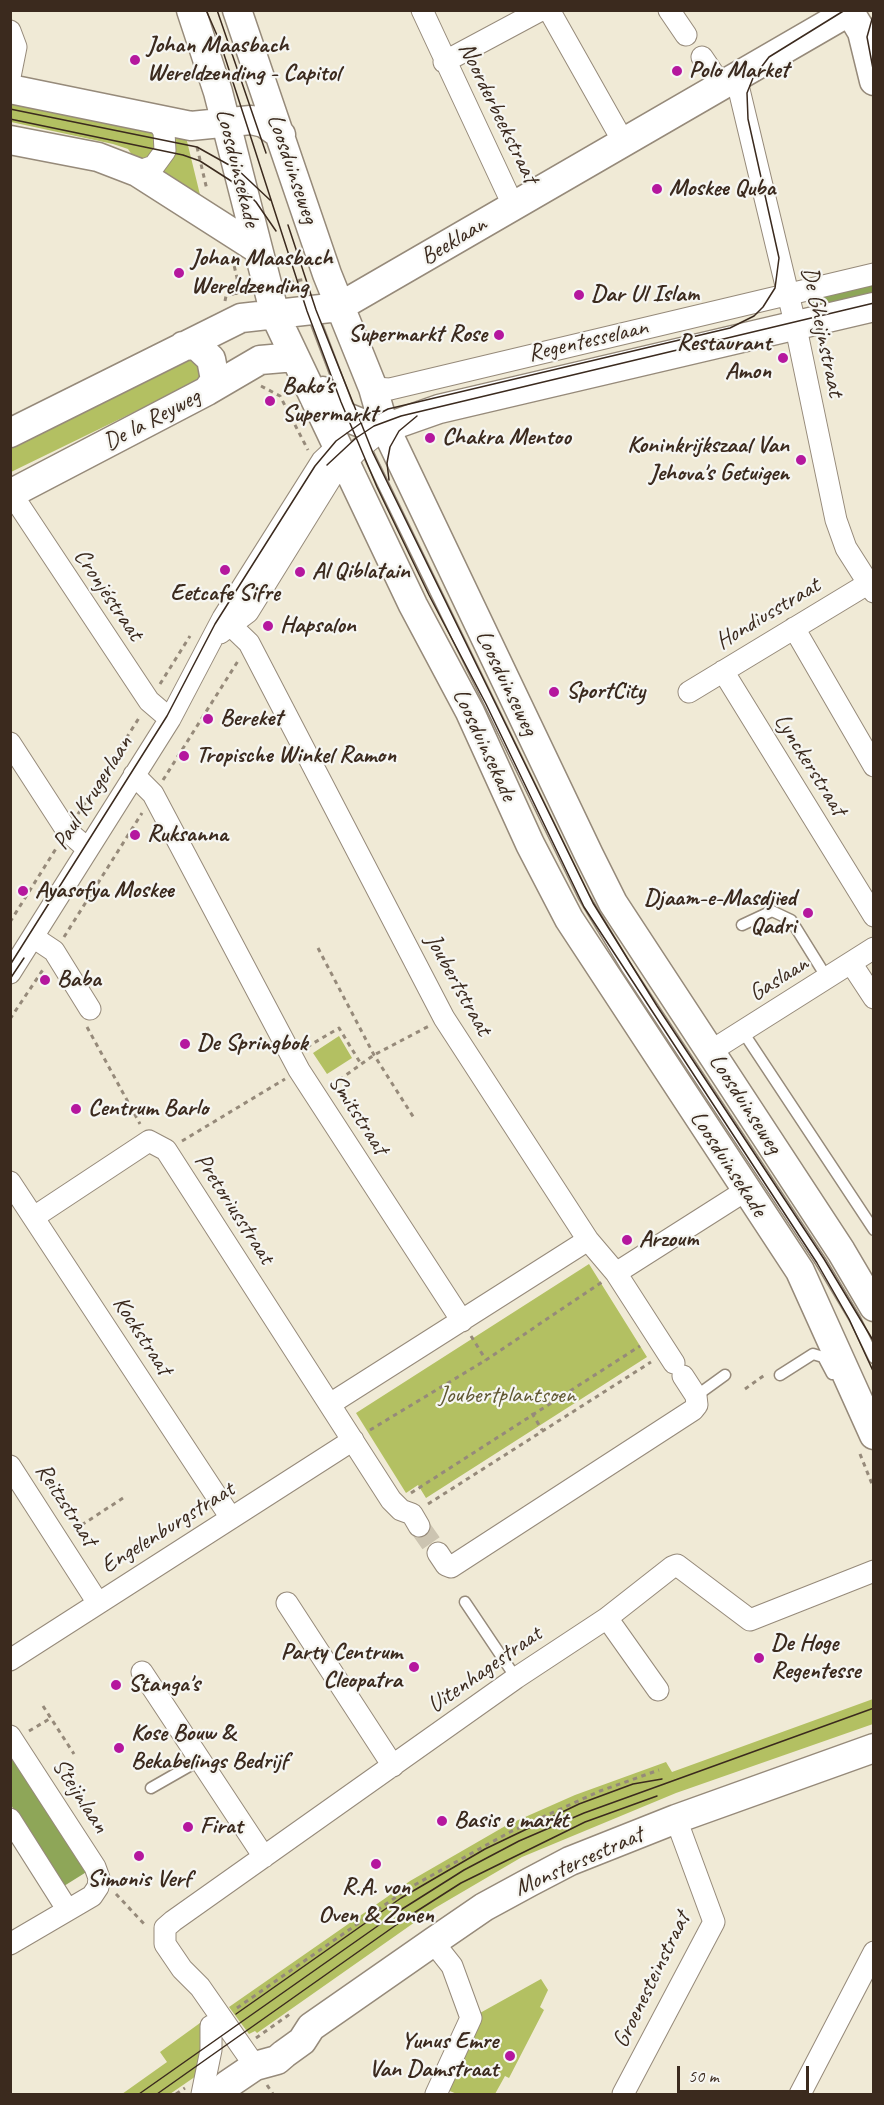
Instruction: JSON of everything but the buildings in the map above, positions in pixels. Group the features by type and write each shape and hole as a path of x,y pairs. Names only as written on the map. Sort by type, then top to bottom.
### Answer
{"street":[{"name":"Loosduinsekade","path":"191,10 225,122 256,248 276,315 299,364"},
{"name":"Loosduinseweg","path":"237,10 281,135 325,309 372,388 358,440 613,903 841,1251 873,1307"},
{"name":"Noorderbeekstraat","path":"422,10 444,62 513,205"},
{"path":"444,62 541,10"},
{"path":"549,10 624,143"},
{"path":"669,10 686,34"},
{"path":"838,14 862,32 873,81"},
{"name":"Beeklaan","path":"276,315 325,309 377,287 513,205 729,81 838,14"},
{"path":"10,31 16,47 10,77"},
{"name":"De Gheijnstraat","path":"702,57 729,81 788,294 838,528 846,548 872,585"},
{"path":"10,88 158,121 191,126 251,120 264,123 281,135"},
{"path":"137,172 154,166 165,151 164,132 158,121"},
{"path":"10,140 98,157 137,172 256,248"},
{"name":"Regentesselaan","path":"358,440 531,370 788,294 873,274"},
{"name":"Regentesselaan","path":"372,388 390,389 531,370 795,327 873,307"},
{"path":"10,433 241,318 276,315"},
{"path":"183,346 196,345 211,358 215,380 207,391"},
{"name":"De la Reyweg","path":"11,494 207,391 260,360 299,364"},
{"path":"299,364 315,381 358,440"},
{"name":"Loosduinsekade","path":"358,440 413,605 470,712 530,844 569,919 745,1191 800,1271 873,1435"},
{"name":"Paul Krugerlaan","path":"10,973 170,719 192,680 212,636 227,622 322,462 358,440"},
{"name":"Cronjéstraat","path":"11,494 149,701 170,719"},
{"name":"Hondiusstraat","path":"689,692 794,628 872,585"},
{"name":"Joubertstraat","path":"227,622 249,643 444,1018 588,1240 616,1273 674,1364"},
{"path":"794,628 873,766"},
{"name":"Lynckerstraat","path":"723,671 873,916"},
{"path":"10,743 67,831 88,849"},
{"name":"Smitstraat","path":"134,775 153,794 295,1063 462,1321"},
{"path":"33,937 54,951 90,1009"},
{"name":"Gaslaan","path":"711,1051 873,948"},
{"path":"851,963 873,998"},
{"path":"33,1218 158,1146"},
{"name":"Pretoriusstraat","path":"158,1146 353,1440 409,1514"},
{"name":"Kockstraat","path":"10,1182 231,1518"},
{"path":"616,1273 745,1191"},
{"path":"330,1404 588,1240"},
{"path":"438,1553 446,1565 451,1567 693,1410 697,1405 696,1396 674,1364"},
{"name":"Engelenburgstraat","path":"10,1660 353,1440"},
{"name":"Reitzstraat","path":"10,1466 98,1603"},
{"name":"Uitenhagestraat","path":"164,1934 172,1922 516,1678 606,1618 645,1586 677,1565 750,1620 873,1571"},
{"path":"287,1603 393,1766"},
{"path":"606,1618 658,1690"},
{"path":"142,1672 264,1857"},
{"name":"Steijnlaan","path":"12,1739 95,1867 98,1887"},
{"name":"Monstersestraat","path":"226,2086 277,2060 302,2041 311,2028 433,1942 484,1907 530,1882 570,1862 676,1819 873,1748"},
{"path":"10,1819 67,1909"},
{"name":"Groenesteinstraat","path":"623,2094 714,1922 676,1819"},
{"path":"10,1944 92,1896 98,1887"},
{"path":"164,1934 165,1944 182,1970 200,1987 216,2022 226,2086"},
{"path":"433,1942 452,1966 471,2018 436,2094"},
{"path":"800,2094 873,1952"},
{"path":"216,2022 211,2050 226,2086"}],"lane":[{"name":"Loosduinseweg","path":"325,309 358,440 584,897 626,967 821,1262 855,1319 873,1358"},
{"path":"742,925 772,911 791,920 827,978"},
{"name":"Loosduinseweg","path":"743,1032 873,1230"},
{"path":"780,1375 813,1354 823,1357 834,1380 843,1387 852,1384"},
{"path":"696,1396 725,1376"},
{"path":"465,1602 516,1678"},
{"path":"151,1788 200,1760"}],"path":[{"path":"191,126 214,223"},
{"path":"227,256 234,265 237,278 235,302 241,318"},
{"path":"10,1019 249,643"},
{"path":"318,948 374,1055 414,1118"},
{"path":"90,1009 80,1014 158,1146 295,1063 339,1028 361,1064"},
{"path":"316,1096 374,1055 444,1018"},
{"path":"353,1440 486,1360 616,1273"},
{"path":"462,1321 486,1360"},
{"path":"409,1514 532,1413 644,1343"},
{"path":"409,1514 542,1430 674,1364"},
{"path":"532,1413 542,1430"},
{"path":"58,1540 123,1498"},
{"path":"43,1706 74,1754"},
{"path":"12,1739 51,1718"},
{"path":"216,2022 419,1882 520,1827 600,1791 659,1770"},
{"path":"98,1887 108,1888 127,1903 146,1927 164,1934"}],"green space":[{"path":"11,103 122,127 146,128 160,138 151,162 134,158 128,149 113,144 11,122"},
{"path":"175,133 185,133 202,203 160,173 174,154"},
{"path":"873,279 873,300 815,316 810,293"},
{"path":"180,355 201,363 202,379 11,472 11,445"},
{"path":"339,1036 352,1058 327,1074 313,1053"},
{"name":"Joubertplantsoen","path":"589,1264 647,1357 426,1498 418,1485 406,1493 356,1413"},
{"path":"873,1699 873,1724 676,1793 522,1857 435,1908 257,2033 255,2031 249,2034 229,2007 410,1881 507,1825 575,1795 666,1762 672,1772"},
{"path":"10,1752 88,1871 64,1886 11,1805"},
{"path":"541,1979 548,1990 540,2007 544,2010 509,2078 505,2076 495,2094 457,2094 440,2087 471,2018"},
{"path":"200,2023 202,2029 199,2074 170,2094 122,2094 167,2062 160,2052"}],"tunnel":[{"path":"419,1526 438,1553"}],"tram line":[{"path":"206,10 220,42 307,311 341,402 377,487 429,595 486,704 584,907 817,1263 849,1319 874,1373"},
{"path":"217,10 266,153"},
{"path":"10,965 167,716 215,624 315,466 336,441 361,423 388,409 730,328 754,316 763,307 775,288 779,258 748,119 747,93 753,78 769,57 845,10"},
{"path":"874,12 867,37 874,74"},
{"path":"10,109 197,147 238,170 270,200"},
{"path":"10,119 183,155 200,161 242,188 256,202 276,231"},
{"path":"288,225 316,310 373,453 593,903 657,1006 824,1259 874,1342"},
{"path":"327,465 356,438 374,426 401,416 874,303"},
{"path":"389,480 387,463 390,447 399,431 417,416"},
{"path":"10,979 24,958"},
{"path":"139,2094 399,1911 464,1870 519,1841 584,1813 874,1708"},
{"path":"236,2014 401,1898 485,1849 579,1804 633,1784 662,1779"},
{"path":"157,2094 406,1918 461,1883 585,1822 657,1796"}],"place":[{"name":"Johan Maasbach Wereldzending - Capitol","path":"135,60"},
{"name":"Polo Market","path":"677,71"},
{"name":"Moskee Quba","path":"657,189"},
{"name":"Johan Maasbach Wereldzending","path":"179,273"},
{"name":"Dar Ul Islam","path":"579,295"},
{"name":"Supermarkt Rose","path":"499,335"},
{"name":"Restaurant Amon","path":"783,358"},
{"name":"Bako's Supermarkt","path":"270,401"},
{"name":"Chakra Mentoo","path":"430,438"},
{"name":"Koninkrijkszaal Van Jehova's Getuigen","path":"801,460"},
{"name":"Eetcafe Sifre","path":"225,570"},
{"name":"Al Qiblatain","path":"300,572"},
{"name":"Hapsalon","path":"268,626"},
{"name":"SportCity","path":"554,692"},
{"name":"Bereket","path":"208,719"},
{"name":"Tropische Winkel Ramon","path":"184,756"},
{"name":"Ruksanna","path":"135,835"},
{"name":"Ayasofya Moskee","path":"23,891"},
{"name":"Djaam-e-Masdjied Qadri","path":"808,913"},
{"name":"Baba","path":"45,980"},
{"name":"De Springbok","path":"185,1044"},
{"name":"Centrum Barlo","path":"76,1109"},
{"name":"Arzoum","path":"627,1240"},
{"name":"De Hoge Regentesse","path":"759,1658"},
{"name":"Party Centrum Cleopatra","path":"414,1667"},
{"name":"Stanga's","path":"116,1685"},
{"name":"Kose Bouw & Bekabelings Bedrijf","path":"119,1748"},
{"name":"Basis e markt","path":"442,1821"},
{"name":"Firat","path":"188,1827"},
{"name":"Simonis Verf","path":"139,1856"},
{"name":"R.A. von Oven & Zonen","path":"376,1864"},
{"name":"Yunus Emre Van Damstraat","path":"510,2056"}]}
